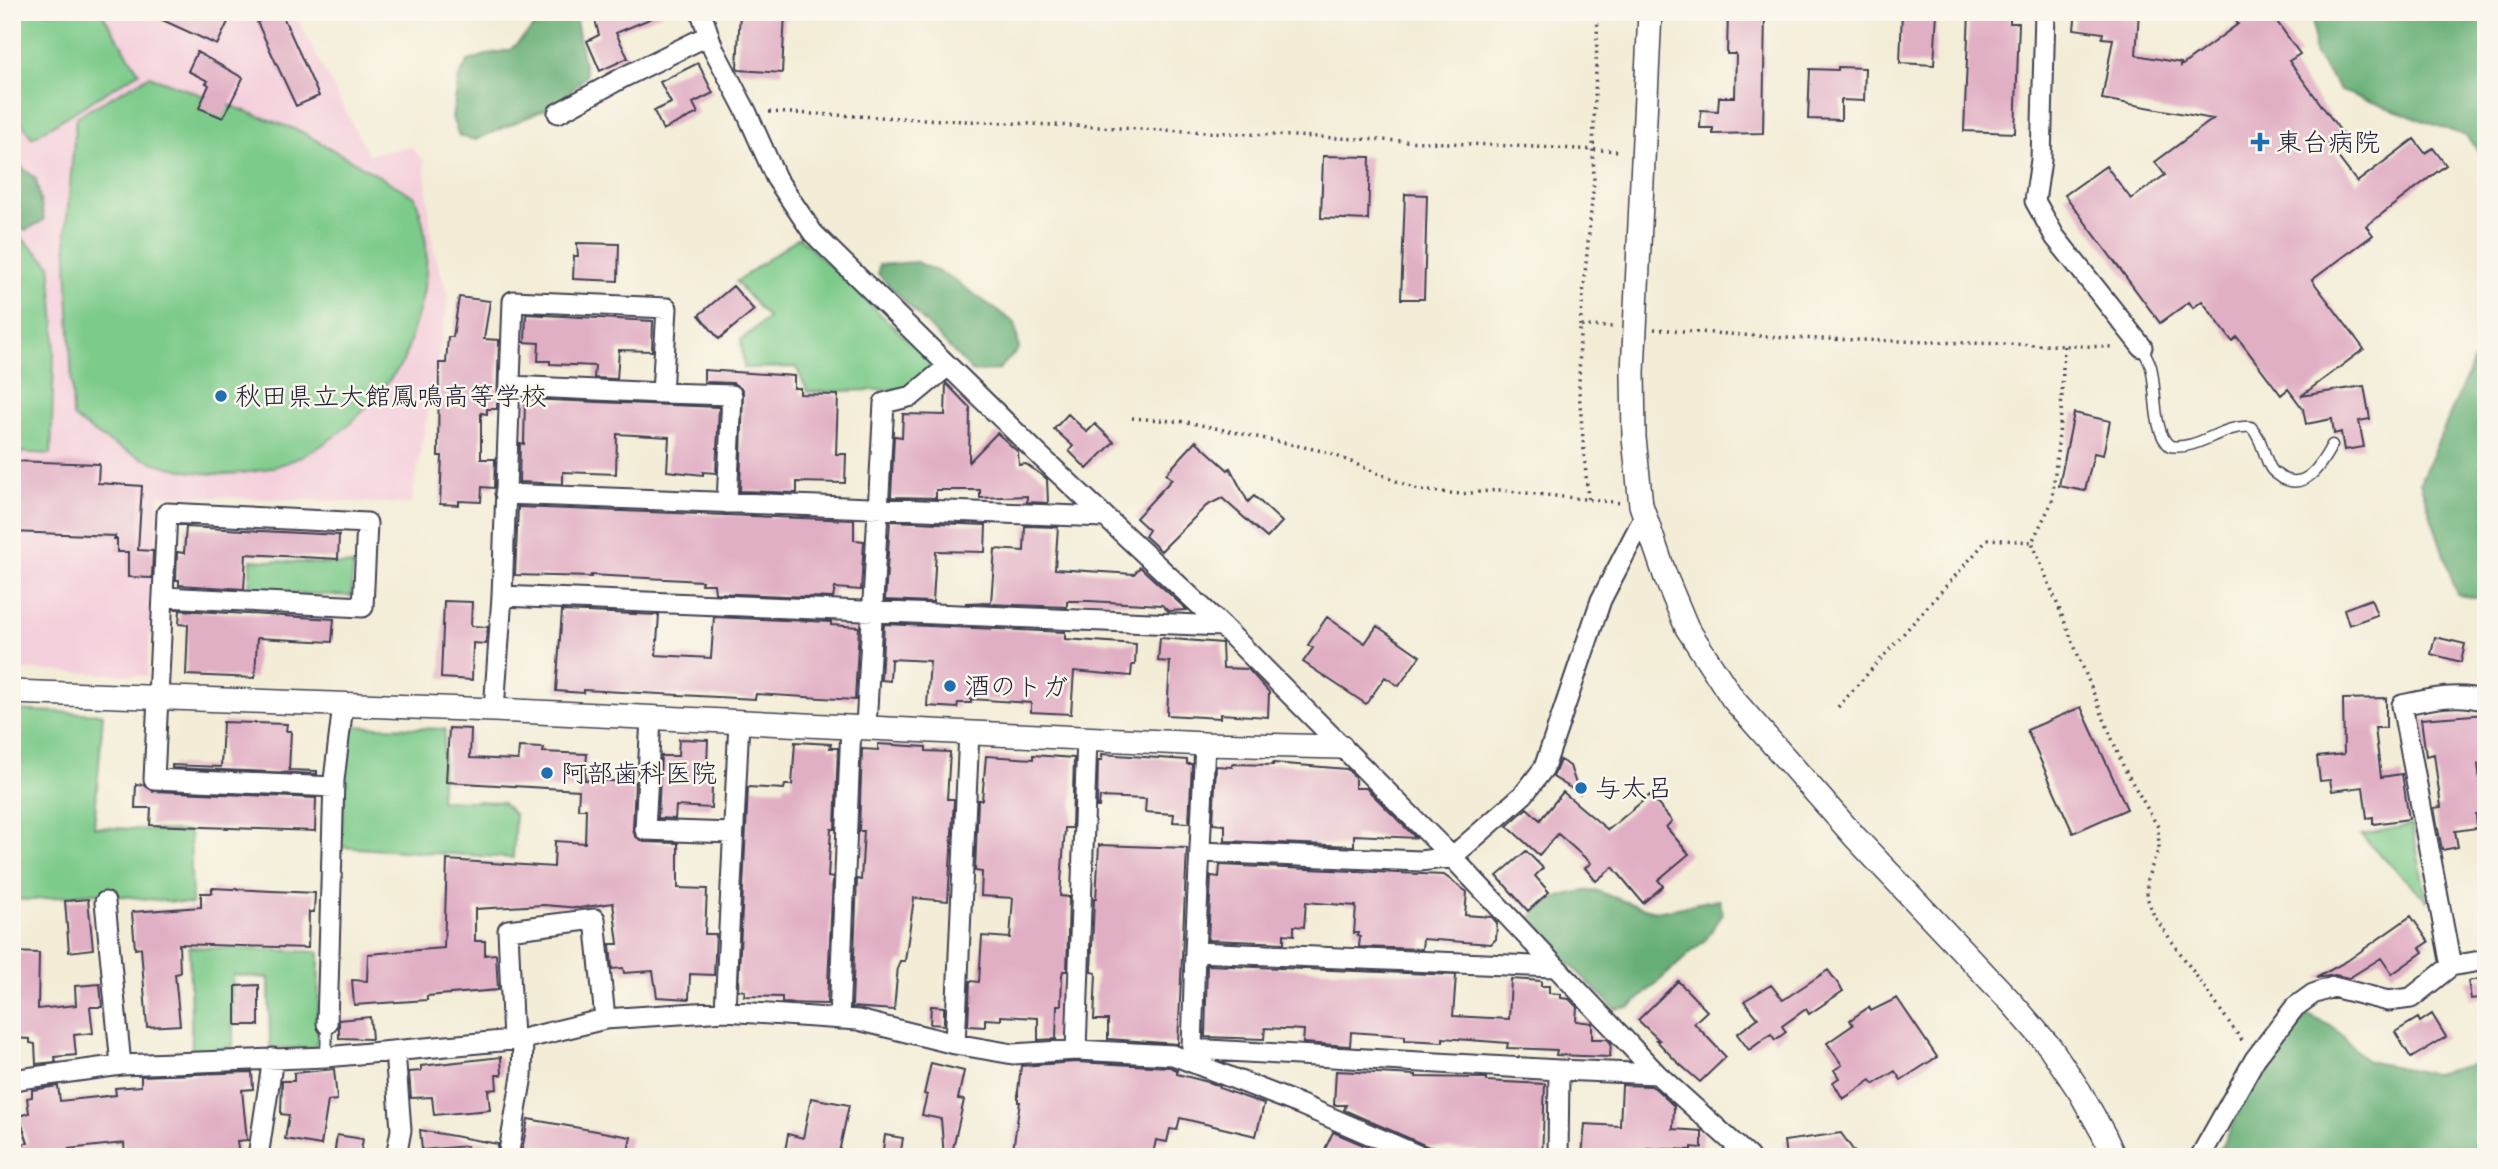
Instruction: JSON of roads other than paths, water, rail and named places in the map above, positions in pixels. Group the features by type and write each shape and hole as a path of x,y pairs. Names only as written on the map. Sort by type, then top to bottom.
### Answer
{"street":[{"path":"701,12 713,48 746,111 776,178 813,233 1104,517 1222,626 1452,857 1657,1074 1749,1157"},
{"path":"1650,12 1633,372 1634,438 1642,511 1666,578 1687,628 1732,699 1854,836 2050,1047 2080,1092 2113,1157"},
{"path":"2045,12 2041,160 2035,201 2055,237 2142,347"},
{"path":"558,113 709,35"},
{"path":"494,710 502,596 513,301 667,308 662,393"},
{"path":"839,1019 859,726 873,612 884,403 912,396 948,366"},
{"path":"510,386 732,395 727,503"},
{"path":"505,494 1104,517"},
{"path":"1200,852 1420,861 1452,857 1524,794 1544,768 1601,600 1642,511"},
{"path":"164,597 363,607 367,523 167,513 155,779 334,787"},
{"path":"502,596 1222,626"},
{"path":"12,692 494,710 1205,744 1341,747"},
{"path":"2451,966 2402,705 2436,697 2477,698 2486,701"},
{"path":"327,1024 334,787 343,705"},
{"path":"651,718 645,830 732,833"},
{"path":"725,1011 739,721"},
{"path":"955,1044 969,732"},
{"path":"1076,1050 1087,738"},
{"path":"1190,1055 1205,744"},
{"path":"105,902 121,1065"},
{"path":"508,1157 522,1076 508,930 595,919 606,1019"},
{"path":"1195,952 1555,967"},
{"path":"2200,1157 2255,1059 2295,1007 2313,994 2333,987 2388,1001 2411,998 2451,966 2486,960"},
{"path":"12,1080 121,1065 326,1057 518,1040 606,1019 725,1011 858,1020 955,1044 1013,1054 1076,1050 1657,1074"},
{"path":"396,1051 401,1130 396,1157"},
{"path":"1190,1055 1422,1157"},
{"path":"258,1157 273,1058"},
{"path":"1558,1157 1559,1070"}],"lane":[{"path":"2142,347 2151,369 2160,429 2164,441 2170,446 2192,444 2236,427 2251,427 2257,433 2270,470 2290,481 2302,481 2322,465 2332,445"},
{"path":"326,1057 327,1024"}],"place":[{"name":"東台病院","path":"2260,142"},
{"name":"秋田県立大館鳳鳴高等学校","path":"221,396"},
{"name":"酒のトガ","path":"950,686"},
{"name":"阿部歯科医院","path":"547,773"},
{"name":"与太呂","path":"1581,788"}]}
